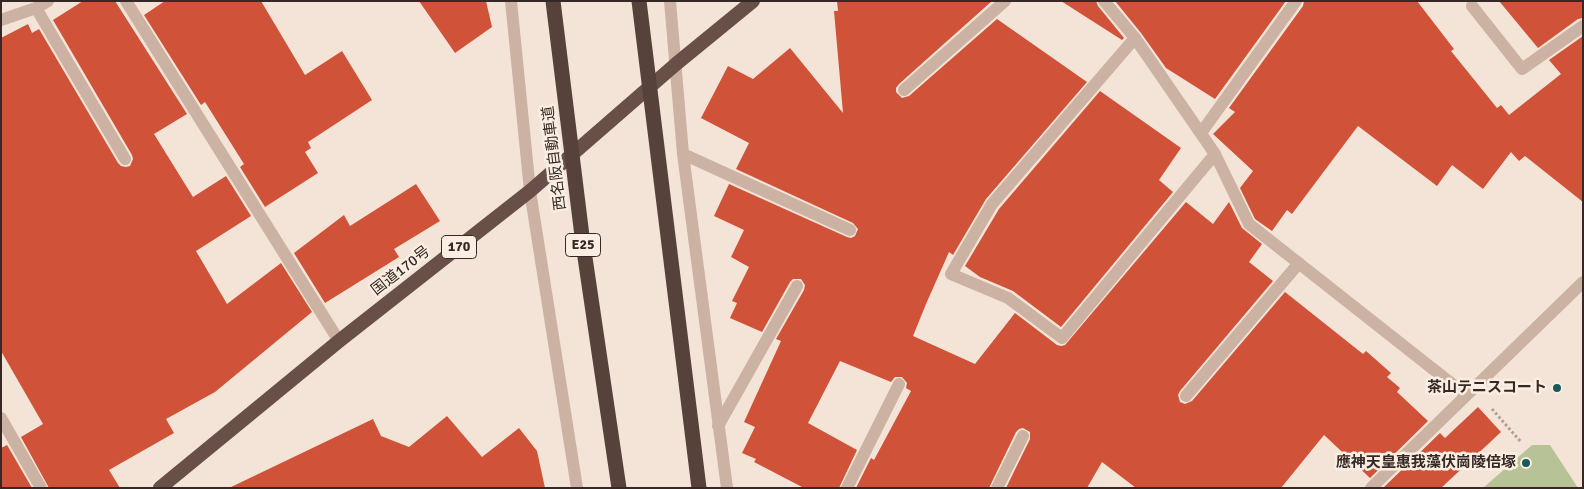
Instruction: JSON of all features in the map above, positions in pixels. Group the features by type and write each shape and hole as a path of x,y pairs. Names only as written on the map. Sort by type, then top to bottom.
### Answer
{"highway":[{"name":"西名阪自動車道","path":"553,1 583,244 619,488"},
{"path":"639,1 699,488"},
{"name":"国道170号","path":"160,488 339,341 530,191 676,64 753,1"}],"street":[{"path":"1,20 36,8 48,1"},
{"path":"126,1 339,341"},
{"path":"511,1 530,191 577,488"},
{"path":"670,1 684,154 727,488"},
{"path":"904,90 1006,1"},
{"path":"1104,1 1135,38 1215,154 1249,224 1470,391"},
{"path":"1201,133 1296,1"},
{"path":"1472,6 1522,69 1583,26"},
{"path":"36,8 125,159"},
{"path":"1135,38 992,204 951,274 1008,298 1062,338 1215,154"},
{"path":"684,154 850,230"},
{"path":"1186,396 1299,263"},
{"path":"1371,488 1583,282"},
{"path":"718,426 797,286"},
{"path":"848,488 899,384"},
{"path":"1,418 42,488"},
{"path":"997,488 1023,436"}],"path":[{"path":"1470,391 1522,442"}],"green space":[{"path":"1532,445 1550,445 1578,488 1483,488"}],"building":[{"path":"83,1 115,1 187,114 154,134 193,197 226,176 251,216 196,251 227,304 281,263 312,312 215,392 166,419 174,433 109,470 120,488 49,488 21,437 43,424 1,351 1,38 28,24 32,33 39,29 118,163 121,166 130,166 133,159 53,20"},
{"path":"165,1 261,1 305,75 342,51 372,100 308,142 311,148 305,152 318,173 265,207 240,167 244,164 205,102 201,105 144,15"},
{"path":"419,1 486,1 492,27 455,53"},
{"path":"837,1 992,1 899,84 896,92 902,98 909,96 997,19 1087,82 986,199 953,255 949,252 913,336 975,364 1015,313 1057,345 1065,345 1186,202 1213,224 1229,202 1242,228 1262,244 1249,262 1273,281 1180,391 1178,395 1180,402 1185,404 1192,401 1285,292 1363,354 1366,351 1391,373 1387,377 1400,388 1397,392 1428,421 1370,478 1324,435 1281,488 1136,488 1102,462 1087,488 1006,488 1030,439 1030,432 1023,428 1016,432 989,488 856,488 871,458 874,460 911,391 906,388 907,383 902,377 895,377 891,382 840,361 808,423 857,450 839,488 804,488 754,462 756,459 742,453 755,427 744,422 781,341 776,339 805,285 801,279 793,279 790,282 762,332 730,318 737,303 732,301 749,267 731,257 744,230 714,216 729,184 847,237 855,236 858,229 853,223 736,169 749,143 701,118 728,66 753,79 790,48 843,113 834,11 838,11"},
{"path":"1061,1 1096,1 1124,38 1122,40"},
{"path":"1115,1 1286,1 1215,99 1166,68"},
{"path":"1304,1 1417,1 1454,49 1451,51 1497,108 1501,105 1509,115 1561,74 1549,60 1583,36 1583,202 1525,156 1519,161 1511,152 1483,189 1452,165 1437,186 1358,126 1292,214 1287,210 1272,231 1255,219 1240,188 1253,171 1213,134 1235,112 1229,108 1303,6"},
{"path":"1499,1 1583,1 1583,18 1578,19 1538,48"},
{"path":"1100,91 1181,148 1159,180 1173,192 1061,327 1013,291 980,277 965,266 999,209"},
{"path":"416,184 440,221 394,249 399,257 325,303 294,253 344,215 350,226"},
{"path":"1478,407 1501,432 1441,488 1383,488 1440,433 1445,438"},
{"path":"447,416 482,457 519,428 537,451 545,488 229,488 373,419 381,436 409,447"},
{"path":"7,445 32,488 1,488 1,448"}],"place":[{"name":"茶山テニスコート","path":"1557,388"},
{"name":"應神天皇惠我藻伏崗陵倍塚","path":"1526,463"}]}
